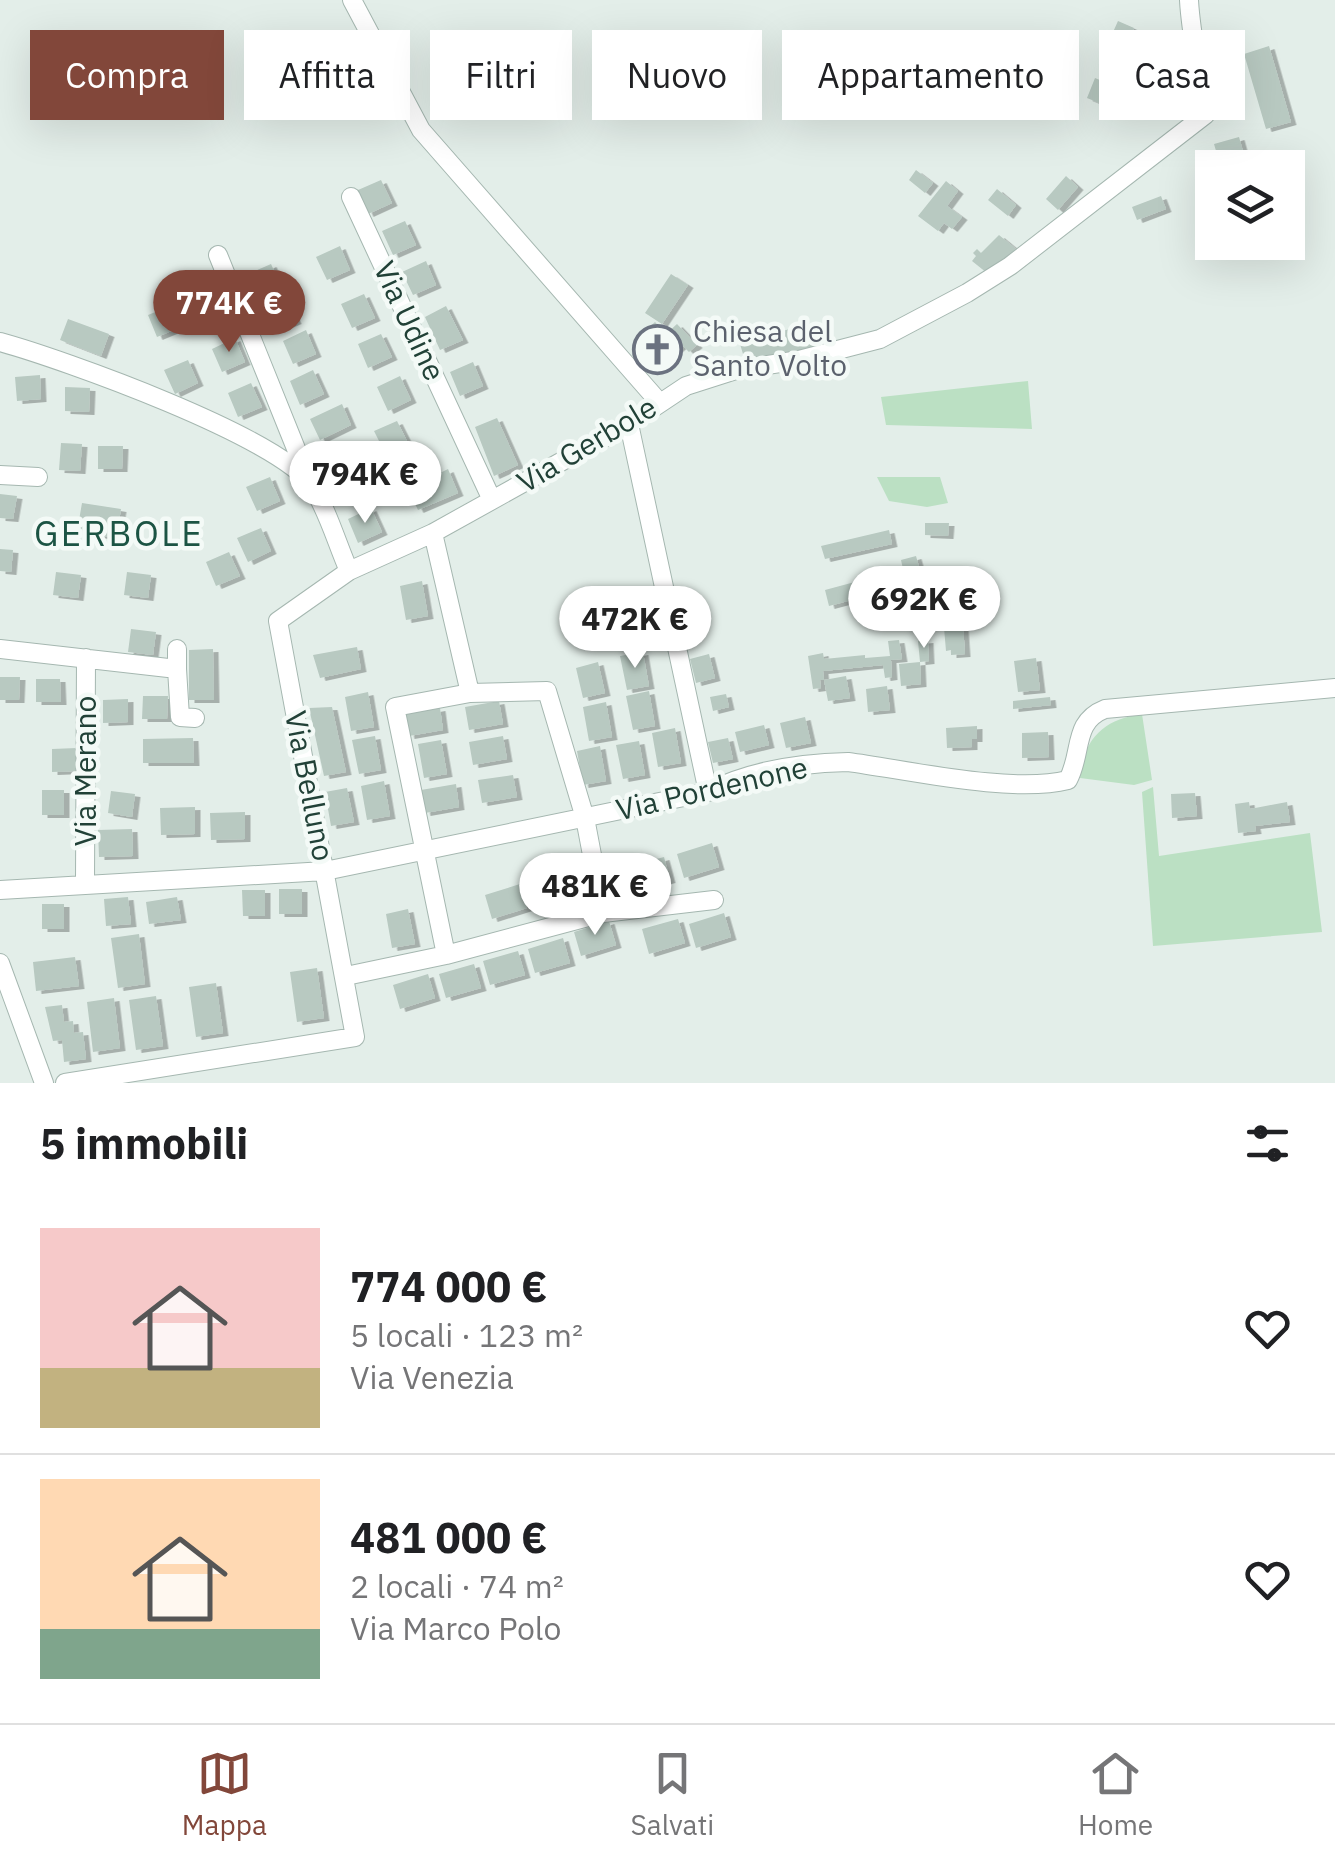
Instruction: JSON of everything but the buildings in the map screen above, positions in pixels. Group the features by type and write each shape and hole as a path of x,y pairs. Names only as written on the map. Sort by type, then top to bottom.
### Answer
{"street":[{"path":"352,0 421,130 659,402"},
{"name":"Via Gerbole","path":"350,571 433,533 629,424 686,386 717,375 880,340 1010,266 1204,115 1189,0"},
{"name":"Via Udine","path":"351,197 492,500"},
{"path":"218,256 311,486 350,571"},
{"path":"0,342 116,382 231,431 286,461 311,486"},
{"path":"629,424 708,792"},
{"path":"0,475 38,477"},
{"path":"433,533 470,693"},
{"name":"Via Belluno","path":"64,1083 355,1037 278,621 350,571"},
{"path":"0,649 177,669"},
{"path":"177,649 180,717 195,718"},
{"name":"Via Merano","path":"85,884 86,658"},
{"name":"Via Pordenone","path":"0,890 325,871 708,792 740,776 827,762 1004,784 1068,780 1084,726 1090,715 1105,709 1335,688"},
{"path":"446,955 395,707 470,693 547,691 585,818 603,913"},
{"path":"346,976 446,955 603,913 714,900"},
{"path":"0,964 44,1083"}],"green space":[{"path":"1028,381 1032,429 886,425 881,397"},
{"path":"877,477 940,477 948,503 927,507 889,501"},
{"path":"1142,714 1152,780 1134,785 1080,778 1086,752 1098,733 1117,721"},
{"path":"1153,787 1159,856 1310,833 1322,932 1153,946 1142,792"}],"place":[{"name":"Chiesa del Santo Volto","path":"658,349"}],"district":[{"name":"GERBOLE","path":"119,534"}]}
